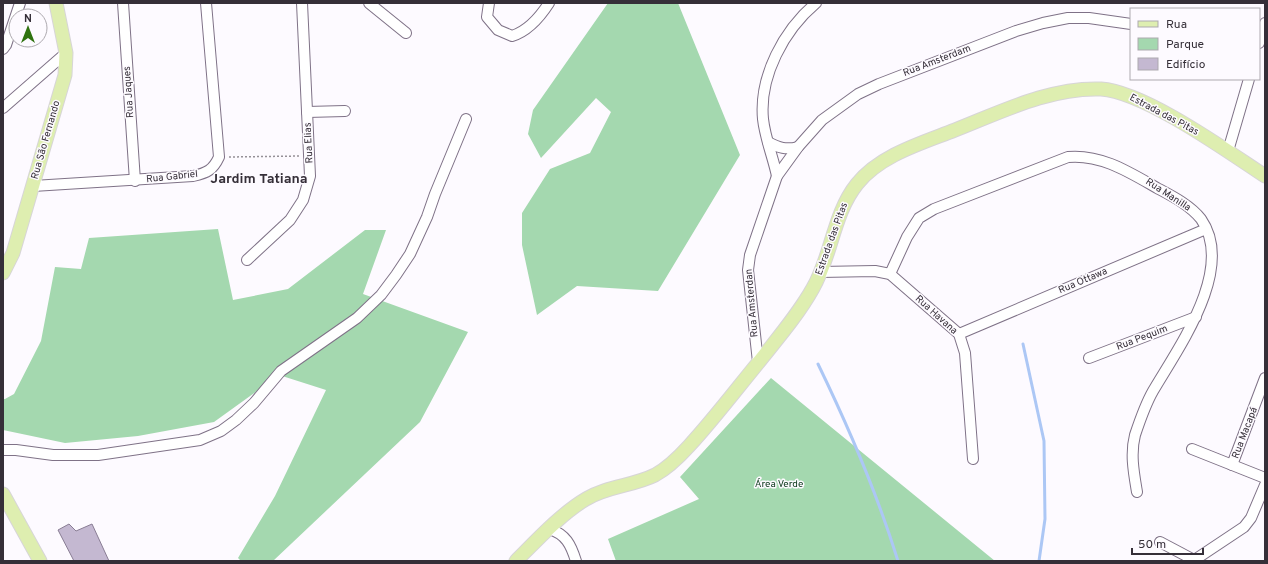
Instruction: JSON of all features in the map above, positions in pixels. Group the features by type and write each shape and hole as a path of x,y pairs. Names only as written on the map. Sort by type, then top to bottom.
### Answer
{"main road":[{"name":"Rua São Fernando","path":"3,273 13,253 65,75 66,53 56,3"},
{"name":"Estrada das Pitas","path":"516,561 549,529 583,500 597,493 654,475 669,466 690,445 795,316 815,285 847,196 859,181 872,169 920,143 1044,96 1085,89 1103,89 1118,93 1157,110 1228,151 1265,176"},
{"path":"4,497 40,561"}],"street":[{"path":"3,49 8,40 20,3"},
{"name":"Rua Jaques","path":"123,3 135,181"},
{"path":"206,3 220,157"},
{"name":"Rua Elias","path":"247,260 290,220 303,200 310,176 302,3"},
{"path":"369,3 406,33"},
{"path":"489,3 487,17 498,30 512,36 529,28 549,3"},
{"path":"778,176 763,120 764,89 769,72 790,33 802,15 816,3"},
{"name":"Rua Amsterdam","path":"778,176 798,147 822,120 858,94 1016,31 1043,22 1068,18 1111,20 1130,24"},
{"path":"1260,40 1265,23"},
{"path":"3,108 66,53"},
{"path":"1228,151 1249,80"},
{"path":"307,112 345,111"},
{"path":"3,450 16,450 53,455 98,455 200,440 226,427 254,403 281,371 357,318 381,295 396,276 410,254 427,218 435,194 466,119"},
{"path":"768,142 787,150 798,147"},
{"name":"Rua Manilla","path":"890,274 907,237 919,218 934,209 1068,157 1081,156 1096,158 1126,170 1171,195 1190,208 1200,219 1206,229 1210,244 1212,262 1203,300 1196,317 1154,390 1143,413 1133,448 1137,492"},
{"name":"Rua Gabriel","path":"33,186 135,181 207,173 216,166 220,157"},
{"name":"Rua Amsterdan","path":"758,362 748,270 750,255 778,176"},
{"name":"Rua Ottawa","path":"959,334 1206,229"},
{"path":"820,272 875,271 890,274"},
{"name":"Rua Havana","path":"890,274 959,334 966,360 973,459"},
{"name":"Rua Pequim","path":"1089,358 1196,317"},
{"name":"Rua Macapá","path":"1232,465 1265,378"},
{"path":"1192,449 1265,478"},
{"path":"1160,542 1194,561 1244,527 1251,518 1265,485"},
{"path":"549,529 565,538 571,546 576,561"},
{"path":"29,540 32,561"}],"path":[{"path":"220,157 310,156"}],"green space":[{"path":"608,3 678,3 740,155 658,291 577,286 537,315 522,245 522,213 550,169 590,153 611,112 596,98 541,158 528,134 533,110"},
{"path":"218,229 233,300 288,289 365,230 386,230 363,294 468,332 420,422 273,561 241,561 238,558 275,496 326,390 279,375 214,422 138,436 65,443 3,430 3,399 14,394 41,341 55,267 81,269 89,238"},
{"name":"Área Verde","path":"771,378 995,561 616,561 608,539 699,499 680,477"}],"building":[{"path":"69,524 76,531 92,524 109,561 74,561 58,530"}],"waterway":[{"path":"1023,344 1044,441 1045,519 1039,561"},
{"path":"818,364 862,461 898,561"}],"district":[{"name":"Jardim Tatiana","path":"259,179"}]}
